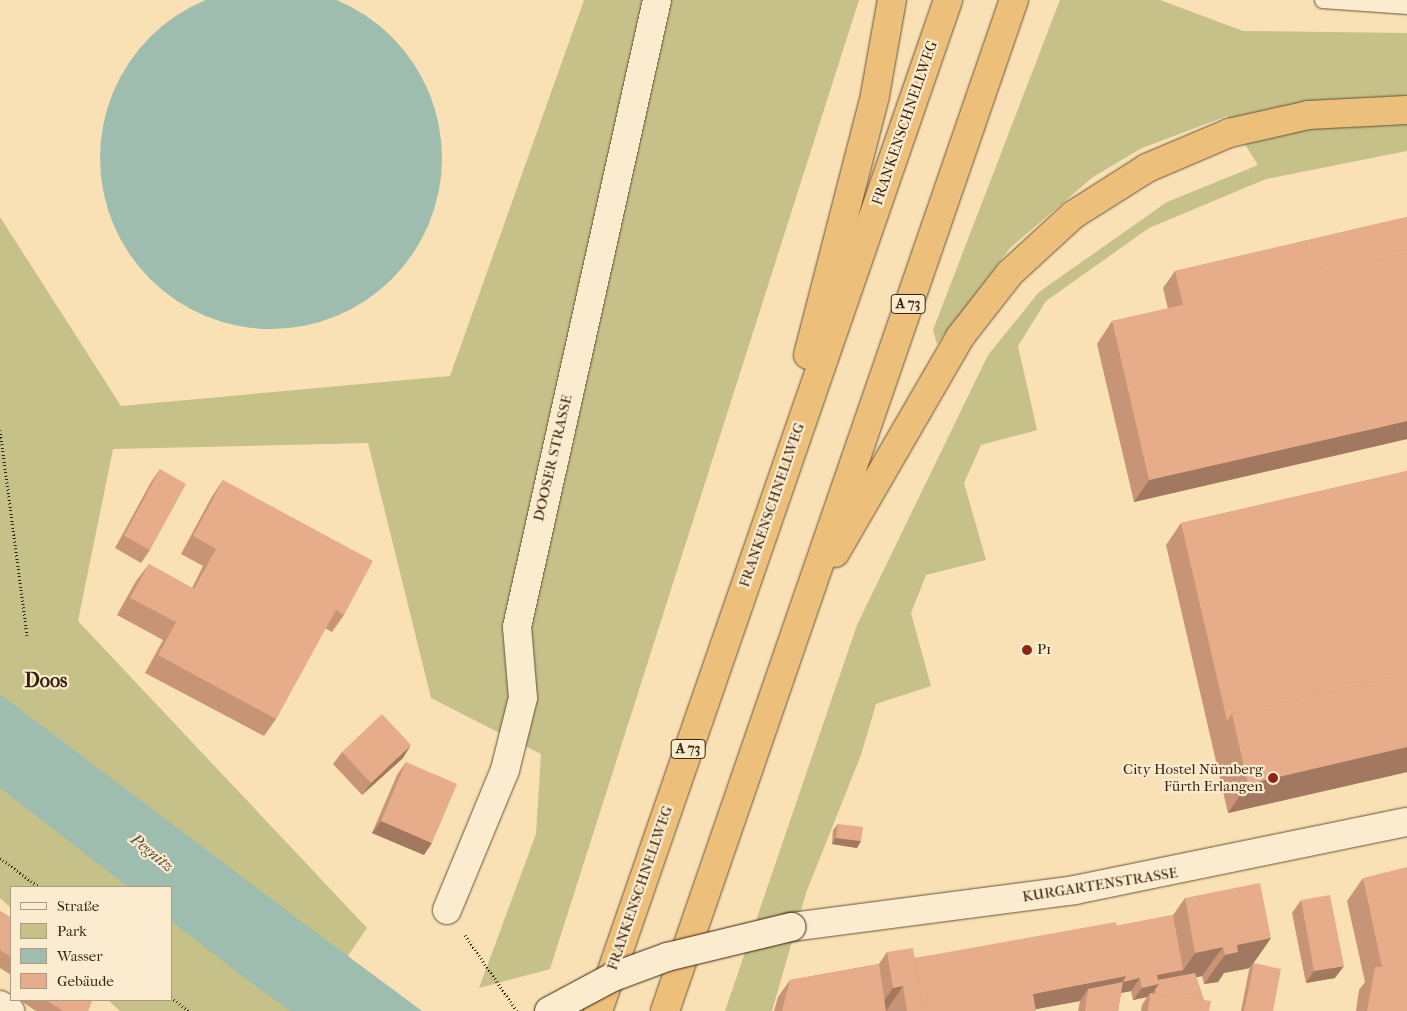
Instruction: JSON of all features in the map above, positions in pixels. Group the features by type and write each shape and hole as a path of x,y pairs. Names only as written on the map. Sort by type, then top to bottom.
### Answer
{"highway":[{"path":"778,488 835,236 875,95 892,0"},
{"name":"FRANKENSCHNELLWEG","path":"598,1011 948,0"},
{"name":"A 73","path":"665,1011 1014,0"},
{"path":"804,609 960,337 1010,273 1051,233 1122,182 1229,133 1308,115 1407,110"}],"street":[{"name":"DOOSER STRASSE","path":"448,910 505,770 523,698 517,627 657,0"},
{"name":"KURGARTENSTRASSE","path":"549,1011 613,977 666,957 791,927 1075,890 1407,822"},
{"path":"0,1005 10,1011"}],"lane":[{"path":"1322,0 1407,6"}],"path":[{"path":"0,430 9,523 28,635"},
{"path":"0,858 38,886"},
{"path":"472,944 517,1011"},
{"path":"172,998 188,1011"}],"green space":[{"path":"584,0 859,0 550,969 479,988 536,834 541,754 431,698 368,443 113,449 78,621 367,928 310,1011 120,1011 109,1001 172,1001 172,886 10,886 10,907 0,898 0,217 121,406 450,376"},
{"path":"1060,0 1160,0 1243,31 1407,33 1407,151 1266,179 1149,228 1046,301 1018,346 1037,430 981,445 964,483 986,560 926,575 911,613 931,686 876,704 861,755 806,893 772,1011 725,1011 857,625 988,355 1039,292 1167,202 1258,165 1227,116 1142,148 1093,177 1010,248 937,344 933,330"}],"water":[{"path":"208,-1 334,-1 352,7 380,26 392,37 413,63 422,77 435,108 441,141 441,175 435,208 422,239 403,267 380,290 352,309 321,322 288,328 254,328 221,322 190,309 162,290 139,267 120,239 107,208 101,175 100,158 103,125 107,108 120,77 139,49 162,26 190,7"},
{"name":"Pegnitz","path":"0,694 422,1011 290,1011 172,922 172,886 127,886 0,788"}],"building":[{"path":"1407,217 1407,253 1183,305 1175,271"},
{"path":"1407,253 1407,421 1149,480 1112,321"},
{"path":"160,469 186,484 150,550 124,536"},
{"path":"1407,471 1407,674 1232,714 1227,721 1181,523"},
{"path":"223,480 373,561 344,615 336,610 276,719 158,655 176,622 130,598 149,564 194,589 216,549 193,536"},
{"path":"1407,674 1407,747 1248,784 1232,714"},
{"path":"382,714 411,745 371,783 342,752"},
{"path":"406,762 457,784 432,843 381,821"},
{"path":"838,824 863,827 861,841 836,838"},
{"path":"1407,867 1407,1011 1367,1011 1375,967 1382,967 1363,878"},
{"path":"1260,883 1271,938 1237,945 1238,952 1225,955 1223,947 1195,953 1185,898"},
{"path":"1330,895 1344,966 1314,971 1301,900"},
{"path":"0,911 10,917 10,956 0,950"},
{"path":"1173,915 1183,970 1157,975 1159,984 1142,988 1140,978 1123,982 1126,976 1116,926"},
{"path":"1116,922 1126,976 1033,994 1036,1011 924,1011 915,958"},
{"path":"913,948 924,1011 907,1011 903,986 893,988 887,952"},
{"path":"1254,963 1281,969 1273,1011 1244,1011"},
{"path":"879,964 886,1011 782,1011 790,980"},
{"path":"1195,973 1204,1000 1156,994 1155,990 1159,984 1158,980"},
{"path":"1123,982 1118,1011 1085,1011 1088,989"},
{"path":"1150,993 1211,1001 1209,1011 1148,1011"},
{"path":"48,1001 92,1001 88,1011 63,1011"}],"place":[{"name":"P1","path":"1027,650"},
{"name":"City Hostel Nürnberg Fürth Erlangen","path":"1273,778"}],"district":[{"name":"Doos","path":"46,680"}]}
